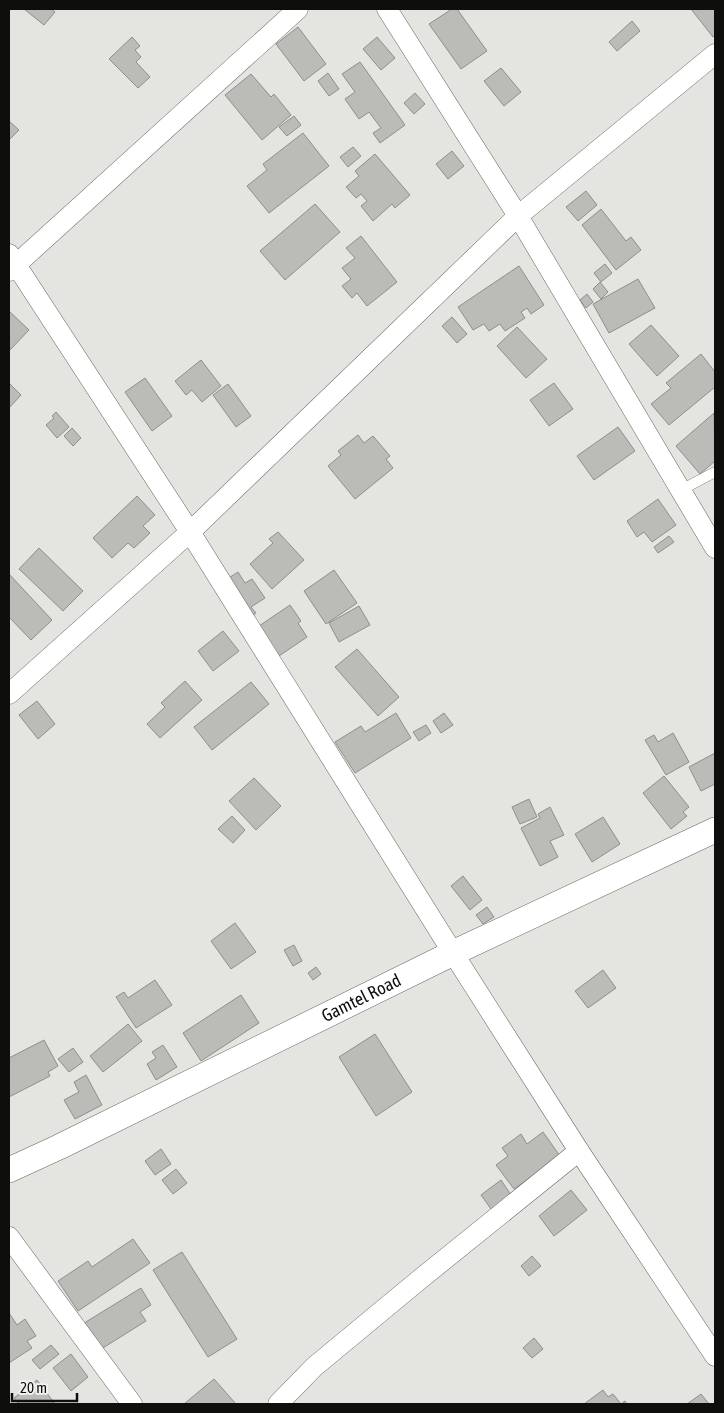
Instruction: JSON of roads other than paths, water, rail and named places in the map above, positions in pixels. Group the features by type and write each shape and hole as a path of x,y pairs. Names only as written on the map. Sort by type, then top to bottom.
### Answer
{"street":[{"path":"298,9 11,263 190,532 579,1151 715,1356"},
{"path":"387,9 518,216 715,548"},
{"path":"9,694 190,532 518,216 715,54"},
{"name":"Gamtel Road","path":"9,1170 453,953 715,830"},
{"path":"278,1404 314,1367 579,1151"},
{"path":"9,1237 132,1404"}],"lane":[{"path":"681,490 715,472"}]}
